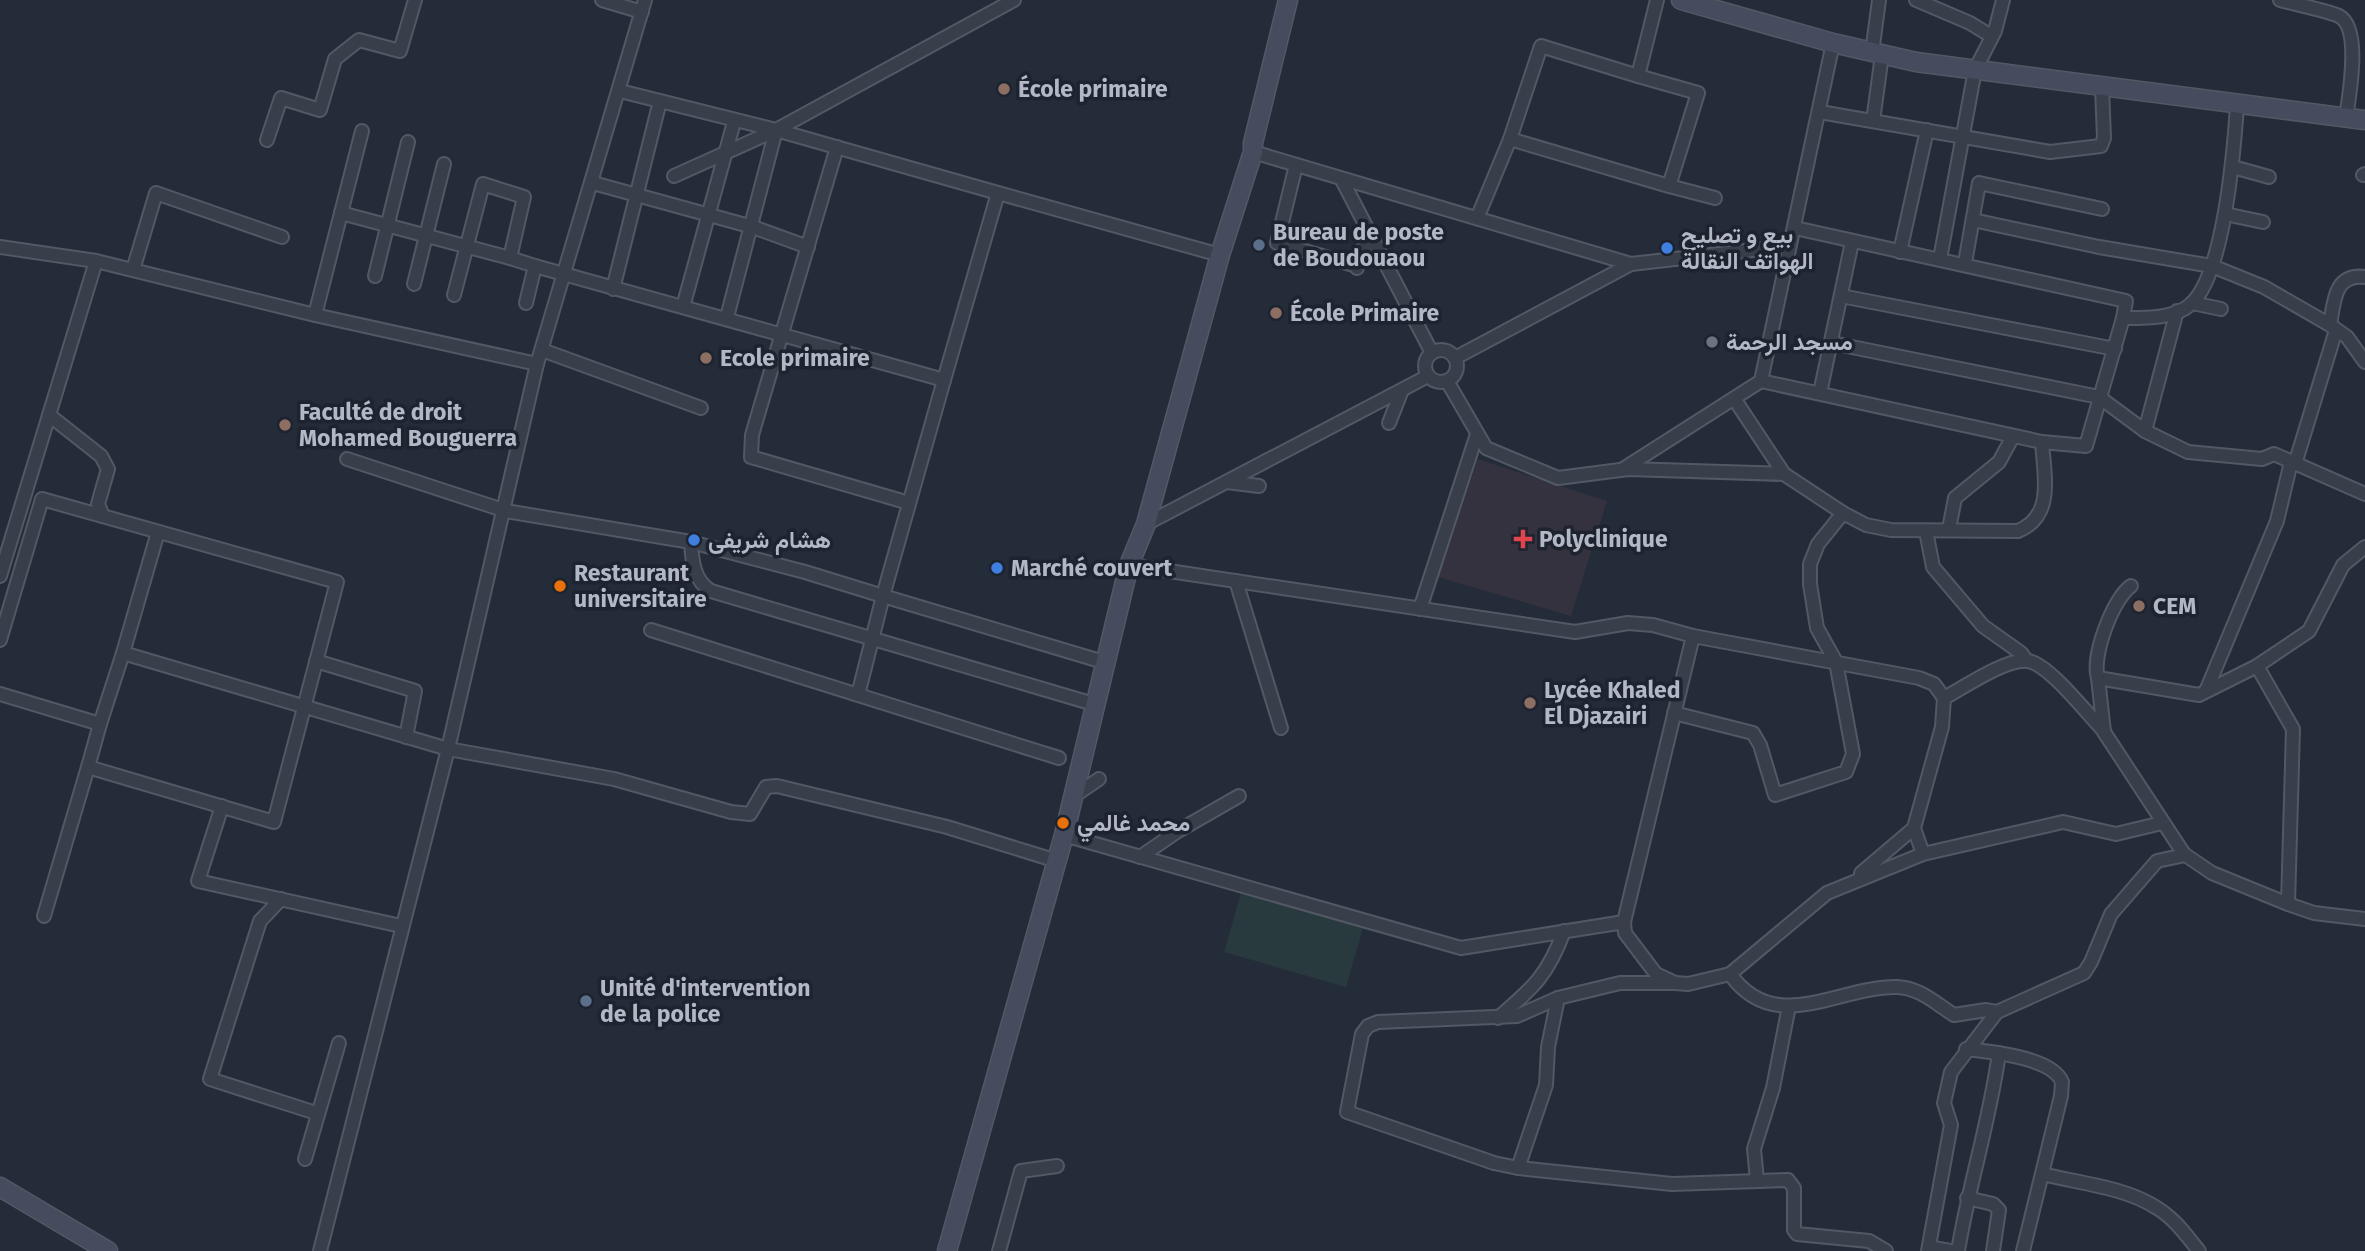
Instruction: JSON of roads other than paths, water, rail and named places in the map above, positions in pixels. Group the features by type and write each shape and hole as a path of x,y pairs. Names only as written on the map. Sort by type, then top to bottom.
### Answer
{"main road":[{"path":"947,1251 1064,835 1129,565 1146,524 1220,255 1253,152 1287,0"},
{"path":"1681,0 1716,5 1833,43 1877,54 1975,71 2365,120"},
{"path":"0,1187 108,1251"}],"street":[{"path":"267,140 281,98 320,110 335,59 359,40 400,51 415,0"},
{"path":"320,1251 448,749 506,511 537,364 644,6 602,0"},
{"path":"674,176 776,130 1014,0"},
{"path":"1638,76 1657,0"},
{"path":"1873,121 1879,0"},
{"path":"1916,0 1970,23 1991,36"},
{"path":"1940,258 1975,71 2003,0"},
{"path":"2280,0 2337,15 2346,23 2351,34 2352,68 2346,118"},
{"path":"1623,469 1761,381 1833,43"},
{"path":"1478,216 1510,139 1541,47 1698,93 1669,186"},
{"path":"1820,112 2050,152 2101,146 2104,138 2102,88"},
{"path":"620,91 734,122 776,130 1220,255"},
{"path":"613,289 660,101"},
{"path":"2123,318 2148,318 2177,311 2192,303 2212,266 2233,167 2237,106"},
{"path":"683,307 734,122"},
{"path":"727,317 753,227 776,130"},
{"path":"1900,252 1927,130"},
{"path":"315,315 362,131"},
{"path":"1510,139 1715,198"},
{"path":"375,275 408,142"},
{"path":"837,147 752,435 751,457 909,503"},
{"path":"1253,152 1342,180 1478,216 1631,264"},
{"path":"414,285 444,164"},
{"path":"1296,165 1277,243 1357,267 1359,252 1373,240"},
{"path":"2233,167 2269,177"},
{"path":"1342,180 1432,353"},
{"path":"593,183 753,227 808,247"},
{"path":"1965,263 1979,183 2102,209"},
{"path":"454,295 483,184 524,197 510,258"},
{"path":"133,270 156,193 282,237"},
{"path":"858,695 909,503 999,193"},
{"path":"341,213 426,234 613,289 727,317 944,380"},
{"path":"2225,214 2263,222"},
{"path":"1973,220 2099,247 2212,266 2263,287 2333,327 2347,337 2365,362"},
{"path":"1761,381 2012,438 2087,446 2123,318 2126,301 1965,263 1900,252 1795,228"},
{"path":"1820,393 1852,242"},
{"path":"1455,358 1631,264 1788,246"},
{"path":"0,247 96,261 315,315 537,364"},
{"path":"0,576 96,261"},
{"path":"526,303 535,266"},
{"path":"2206,691 2277,521 2333,327 2336,291 2341,282 2356,276 2365,276"},
{"path":"1841,296 2115,349"},
{"path":"2192,303 2221,309"},
{"path":"2145,431 2177,311"},
{"path":"1832,343 2099,397 2145,431 2188,452 2262,459 2274,454 2365,494"},
{"path":"542,350 701,408"},
{"path":"1441,350 1455,358 1455,374 1447,381 1437,382 1429,376 1425,366 1432,353 1441,350"},
{"path":"1146,524 1429,376"},
{"path":"1447,381 1486,448 1558,478 1623,469 1784,474"},
{"path":"1389,422 1402,390"},
{"path":"1735,400 1784,474 1843,513 1878,528 2018,531 2030,526 2041,511 2045,493 2042,442"},
{"path":"49,415 102,456 108,469 98,504 103,516"},
{"path":"1420,609 1477,434"},
{"path":"1949,530 1955,498 1998,462 2012,438"},
{"path":"347,459 506,511 691,542 1107,663"},
{"path":"1227,482 1259,486"},
{"path":"0,640 42,499 337,582 274,822 88,766"},
{"path":"1674,713 1753,733 1760,745 1775,795 1790,793 1846,772 1853,754 1836,662 1817,628 1812,608 1810,564 1818,544 1843,513"},
{"path":"1926,531 1933,567 1983,626 2021,653 2026,660 2043,667 2104,732 2185,855 2212,873 2288,904 2314,913 2365,919"},
{"path":"44,916 158,532"},
{"path":"691,542 696,573 702,586 712,591 1097,705"},
{"path":"2098,678 2190,695 2206,691 2257,666 2309,631 2343,565 2365,547"},
{"path":"1129,565 1575,632 1629,623 1919,678 1934,684 1944,698 1942,727 1914,828 1853,880"},
{"path":"1236,581 1280,728"},
{"path":"2104,732 2095,669 2120,593 2131,586"},
{"path":"651,630 1059,758"},
{"path":"1620,926 1692,636"},
{"path":"123,653 448,749 614,779 731,812 750,814 766,788 777,786 947,827 1057,861"},
{"path":"1944,698 2003,666 2026,660"},
{"path":"316,661 415,691 406,737"},
{"path":"2257,666 2293,729 2288,904"},
{"path":"0,694 100,724"},
{"path":"1074,796 1099,779"},
{"path":"1140,857 1178,831 1239,796"},
{"path":"222,806 198,881 401,926"},
{"path":"1886,1251 1869,1241 1804,1236 1793,1230 1792,1183 1757,1180 1672,1184 1518,1168 1494,1163 1347,1112 1362,1034 1368,1026 1378,1022 1517,1016 1558,998 1620,984 1688,984 1730,974 1827,893 1853,880 1923,854 2063,822 2081,823 2116,834 2162,823"},
{"path":"1914,828 1923,854"},
{"path":"1064,835 1461,947 1564,931 1620,926"},
{"path":"1951,1251 1928,1249 1951,1125 1944,1111 1945,1090 1951,1072 1997,1012 2084,973 2111,914 2157,861 2185,855"},
{"path":"281,900 260,922 210,1079 316,1113"},
{"path":"1620,926 1656,974 1675,983"},
{"path":"1497,1018 1532,989 1552,964 1564,931"},
{"path":"1730,974 1741,989 1758,1000 1789,1006 1898,987 1927,995 1954,1015 1986,1010 1997,1012"},
{"path":"1518,1168 1546,1085 1548,1046 1558,998"},
{"path":"1757,1180 1754,1149 1773,1088 1789,1006"},
{"path":"305,1159 316,1113 339,1043"},
{"path":"1966,1049 1999,1053 2049,1069 2062,1083 2023,1251"},
{"path":"1958,1251 1967,1198 1993,1093 1999,1053"},
{"path":"999,1251 1021,1171 1057,1166"},
{"path":"2042,1174 2127,1195 2156,1207 2179,1226 2199,1251"},
{"path":"1967,1198 1993,1204 1998,1210 1993,1251"}],"place":[{"name":"École primaire","path":"1004,89"},
{"name":"Bureau de poste de Boudouaou","path":"1259,245"},
{"name":"بيع و تصليح الهواتف النقالة","path":"1667,248"},
{"name":"École Primaire","path":"1276,313"},
{"name":"مسجد الرحمة","path":"1712,342"},
{"name":"Ecole primaire","path":"706,358"},
{"name":"Faculté de droit Mohamed Bouguerra","path":"285,425"},
{"name":"Polyclinique","path":"1523,539"},
{"name":"هشام شريفى","path":"694,540"},
{"name":"Marché couvert","path":"997,568"},
{"name":"Restaurant universitaire","path":"560,586"},
{"name":"CEM","path":"2139,606"},
{"name":"Lycée Khaled El Djazairi","path":"1530,703"},
{"name":"محمد غالمي","path":"1063,823"},
{"name":"Unité d'intervention de la police","path":"586,1001"}]}
